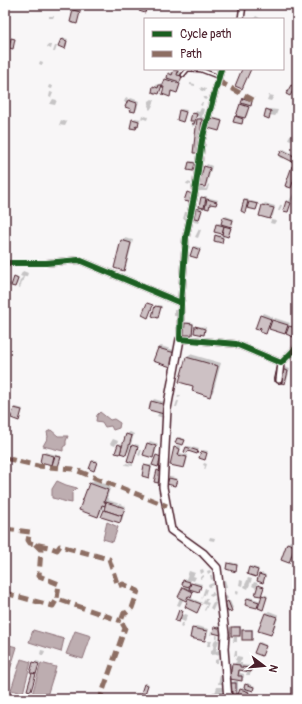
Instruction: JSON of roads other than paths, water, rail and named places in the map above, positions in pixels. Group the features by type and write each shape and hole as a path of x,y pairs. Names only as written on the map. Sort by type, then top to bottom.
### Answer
{"main road":[{"path":"180,339 167,409 163,487 171,530 203,553 217,568 225,634 224,649 228,699"}],"street":[{"path":"241,18 243,5"},
{"path":"221,70 202,140 195,192 186,237 180,339 236,344 281,363"},
{"path":"5,263 46,263 79,260 181,304"},
{"path":"279,380 281,363 297,347"}],"lane":[{"path":"183,75 188,70 201,70 219,77"}]}
